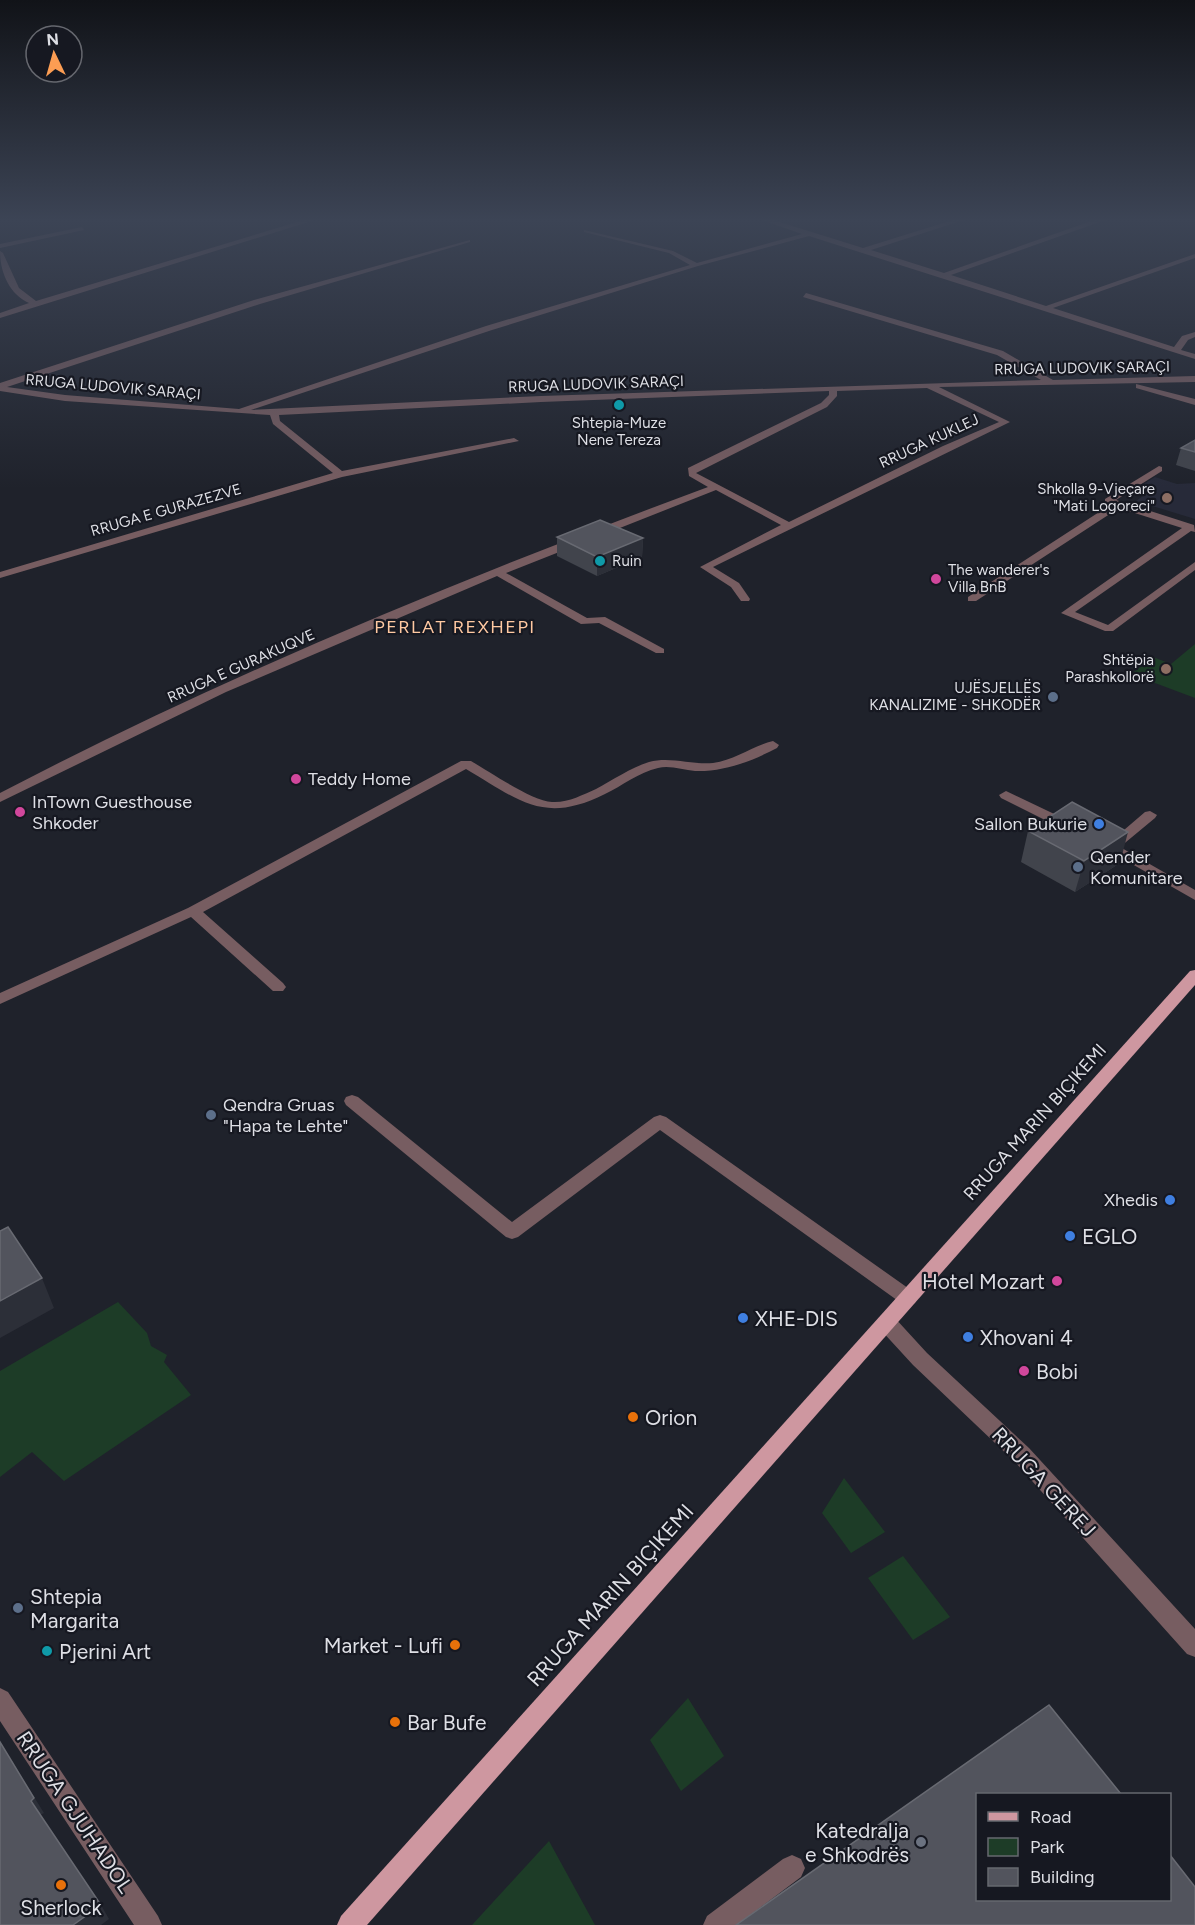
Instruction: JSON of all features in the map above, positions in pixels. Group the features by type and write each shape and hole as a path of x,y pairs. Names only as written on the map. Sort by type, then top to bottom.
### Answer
{"main road":[{"name":"RRUGA MARIN BIÇIKEMI","path":"350,1925 1195,976"}],"street":[{"path":"0,316 20,309"},
{"path":"0,387 236,309"},
{"path":"239,412 250,406 411,353 554,309"},
{"path":"852,309 990,350 1017,362 1051,382"},
{"path":"1044,309 1195,357"},
{"path":"1175,350 1181,346 1185,338 1195,334"},
{"name":"RRUGA LUDOVIK SARAÇI","path":"0,387 64,398 274,413 541,399 832,388 1195,379"},
{"path":"1124,382 1195,402"},
{"name":"RRUGA KUKLEJ","path":"746,599 735,585 705,567 946,448 1006,422 929,385"},
{"path":"788,525 692,474 691,470 817,409 833,396 832,388"},
{"path":"274,413 276,422 340,474"},
{"name":"RRUGA E GURAZEZVE","path":"0,575 340,474 514,441"},
{"path":"1159,469 1108,501 1192,528"},
{"name":"RRUGA E GURAKUQVE","path":"0,798 128,733 377,622 616,524 716,487"},
{"path":"972,599 1118,504"},
{"path":"1192,528 1067,613 1109,628 1195,566"},
{"path":"499,573 585,622 601,619 660,651"},
{"path":"0,999 194,911 466,764 536,801 551,806 574,802 653,766 668,762 695,767 712,767 744,760 773,745"},
{"path":"1006,795 1111,848 1195,896"},
{"path":"1111,848 1150,815"},
{"path":"194,911 278,987"},
{"path":"352,1101 512,1232 660,1121 908,1298"},
{"name":"RRUGA GEREJ","path":"887,1323 920,1359 1022,1455 1195,1646"},
{"name":"RRUGA GJUHADOL","path":"0,1700 149,1925"},
{"path":"716,1925 792,1868"}],"shaded area":[{"name":"Shkolla 9-Vjeçare \"Mati Logoreci\"","path":"1155,477 1177,484 1195,483 1195,519 1136,501 1143,496 1131,492"}],"green space":[{"name":"Shtëpia Parashkollorë","path":"1195,644 1195,698 1131,674 1153,657 1171,664"},
{"path":"118,1302 147,1333 151,1346 167,1355 164,1362 191,1395 64,1481 32,1452 0,1477 0,1371"},
{"path":"844,1478 885,1532 851,1553 822,1513"},
{"path":"903,1556 950,1617 913,1640 868,1578"},
{"path":"688,1698 724,1756 681,1791 650,1740"},
{"path":"549,1841 595,1925 472,1925"}],"building":[{"path":"1195,440 1195,452 1181,448"},
{"path":"600,520 643,538 597,557 557,537"},
{"path":"1072,802 1128,832 1084,861 1028,831"},
{"path":"8,1227 42,1278 0,1301 0,1231"},
{"name":"Katedralja e Shkodrës","path":"1049,1705 1120,1793 976,1793 976,1901 1171,1901 1171,1856 1195,1887 1195,1925 736,1925"},
{"path":"0,1742 34,1798 31,1801 101,1905 73,1925 0,1925"}],"place":[{"name":"Shtepia-Muze Nene Tereza","path":"619,405"},
{"name":"Shkolla 9-Vjeçare \"Mati Logoreci\"","path":"1167,498"},
{"name":"Ruin","path":"600,561"},
{"name":"The wanderer's Villa BnB","path":"936,579"},
{"name":"Shtëpia Parashkollorë","path":"1166,669"},
{"name":"UJËSJELLËS KANALIZIME - SHKODËR","path":"1053,697"},
{"name":"Teddy Home","path":"296,779"},
{"name":"InTown Guesthouse Shkoder","path":"20,812"},
{"name":"Sallon Bukurie","path":"1099,824"},
{"name":"Qender Komunitare","path":"1078,867"},
{"name":"Qendra Gruas \"Hapa te Lehte\"","path":"211,1115"},
{"name":"Xhedis","path":"1170,1200"},
{"name":"EGLO","path":"1070,1236"},
{"name":"Hotel Mozart","path":"1057,1281"},
{"name":"XHE-DIS","path":"743,1318"},
{"name":"Xhovani 4","path":"968,1337"},
{"name":"Bobi","path":"1024,1371"},
{"name":"Orion","path":"633,1417"},
{"name":"Shtepia Margarita","path":"18,1608"},
{"name":"Market - Lufi","path":"455,1645"},
{"name":"Pjerini Art","path":"47,1651"},
{"name":"Bar Bufe","path":"395,1722"},
{"name":"Katedralja e Shkodrës","path":"921,1842"},
{"name":"Sherlock","path":"61,1885"}],"district":[{"name":"PERLAT REXHEPI","path":"455,627"}]}
